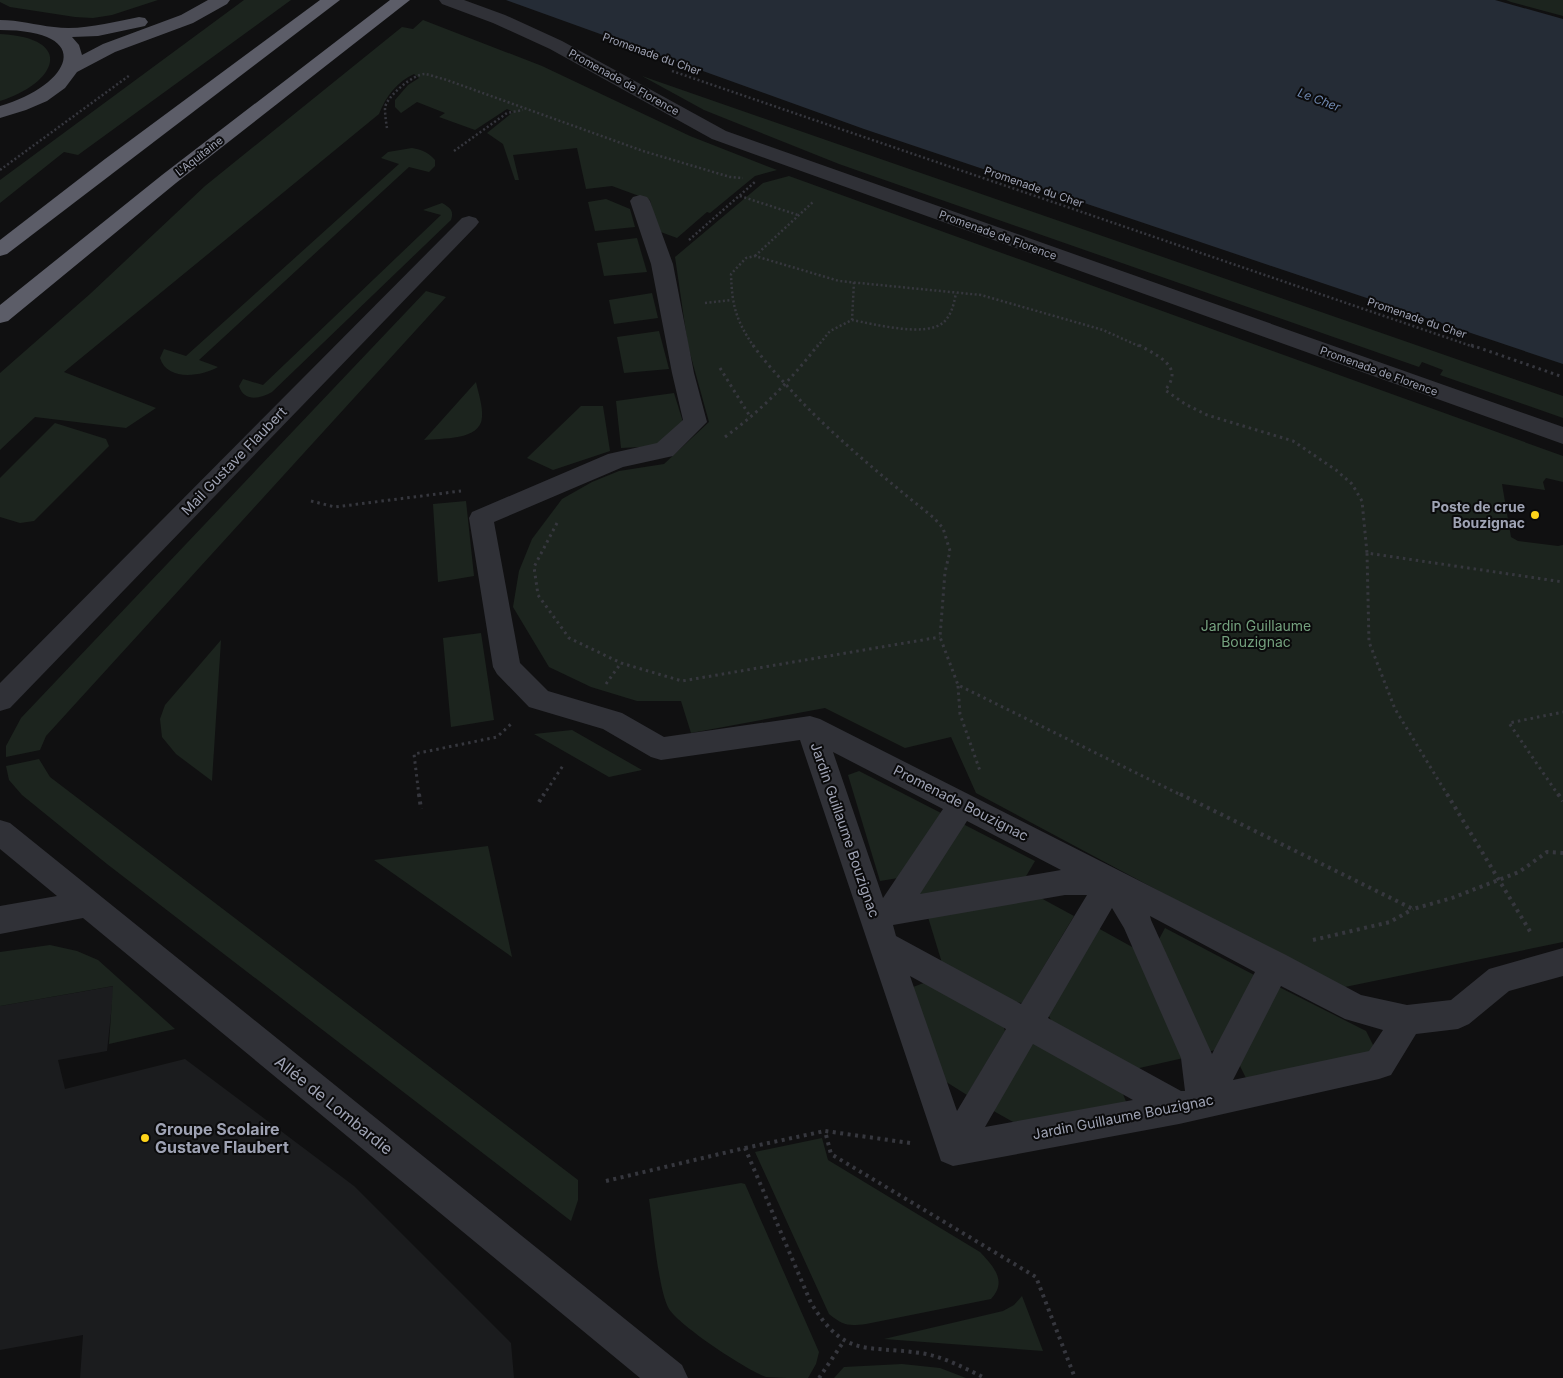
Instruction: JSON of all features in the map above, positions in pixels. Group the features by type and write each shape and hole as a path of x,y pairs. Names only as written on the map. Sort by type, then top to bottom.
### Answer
{"highway":[{"path":"0,250 112,163 330,0"},
{"name":"L'Aquitaine","path":"0,316 169,179 401,0"}],"main road":[{"path":"3,23 54,33 98,31 146,20 191,0"},
{"path":"70,68 109,48 187,19 221,0"},
{"path":"1,112 27,103 62,80 70,68 73,56 69,44 54,33"}],"street":[{"name":"Promenade de Florence","path":"448,0 499,19 556,45 718,135 1563,436"},
{"name":"Jardin Guillaume Bouzignac","path":"640,201 662,264 683,373 695,422 666,450 617,460 481,518 507,667 540,699 612,721 661,749 810,726 883,925 953,1149 1192,1105 1378,1064 1408,1020"},
{"name":"Mail Gustave Flaubert","path":"0,700 469,222"},
{"name":"Promenade Bouzignac","path":"810,726 1111,880 1356,1009 1408,1020"},
{"path":"883,925 962,804"},
{"name":"Allée de Lombardie","path":"0,832 669,1378"},
{"path":"883,925 1065,882 1111,880"},
{"path":"953,1149 1111,880"},
{"path":"1111,880 1136,920 1197,1058 1192,1105"},
{"path":"0,920 88,904"},
{"path":"883,925 1027,1024 1192,1105"},
{"path":"1408,1020 1458,1014 1500,979 1563,962"},
{"path":"1192,1105 1274,965"}],"path":[{"name":"Promenade du Cher","path":"667,69 1563,377"},
{"path":"0,170 134,72"},
{"path":"387,128 387,101 391,95 411,80 423,74 444,79 643,151 730,177 758,179 662,264"},
{"path":"454,151 507,113 518,109 528,110"},
{"path":"740,195 799,215 755,256"},
{"path":"1531,934 1499,880 1395,709 1369,642 1368,553 1362,501 1352,484 1314,454 1293,441 1215,418 1185,404 1165,390 1171,383 1173,376 1171,367 1158,356 1137,344 1103,330 981,295 839,281 755,256 746,258 731,274 732,300 740,326 757,351 786,386 862,460 904,492 943,528 950,551 945,572 940,637 958,685 1413,909 1452,898 1499,880 1519,872 1547,852 1563,852"},
{"path":"852,320 854,282"},
{"path":"751,418 786,386 830,331 852,320 904,329 929,328 941,324 949,316 956,293"},
{"path":"723,301 732,300"},
{"path":"311,501 335,508 464,490"},
{"path":"559,521 553,528 534,567 538,595 569,638 621,663 682,681 940,637"},
{"path":"1368,553 1563,582"},
{"path":"604,687 621,663"},
{"path":"1563,712 1509,723 1563,801"},
{"path":"421,809 414,754 497,737"},
{"path":"539,802 564,764"},
{"path":"825,1131 831,1154 1036,1277 1075,1378"},
{"path":"606,1181 825,1131 953,1149"},
{"path":"745,1148 811,1303 827,1326 844,1341 863,1348 921,1354 946,1360 985,1378"},
{"path":"819,1378 844,1341"}],"shaded area":[{"name":"Groupe Scolaire Gustave Flaubert","path":"114,986 107,1051 58,1060 65,1089 185,1059 354,1186 511,1343 514,1378 80,1378 83,1335 0,1350 0,1006"}],"green space":[{"path":"0,0 158,0 112,15 93,18 10,7 0,2"},
{"path":"244,0 291,0 78,155 64,152 0,203 0,180"},
{"path":"1506,0 1563,0 1563,16 1511,2"},
{"path":"423,20 542,66 690,136 777,170 755,176 710,213 707,212 677,238 658,231 650,200 612,186 586,189 577,148 513,155 519,180 515,180 503,144 487,133 513,112 507,109 475,130 439,117 445,113 417,102 401,113 395,107 395,100 408,85 419,78 414,74 402,81 393,90 379,114 64,372 156,408 126,428 35,417 0,450 0,373 90,294 205,186 402,27 413,29"},
{"path":"0,34 24,37 40,44 48,52 50,62 45,73 35,84 0,101"},
{"path":"642,76 1563,396 1563,418 1440,375 1443,370 1422,362 1419,367 839,164 704,110"},
{"path":"412,148 430,155 435,160 435,166 429,172 409,167 199,360 218,367 194,375 177,374 169,371 160,358 164,349 186,356 399,164 381,158 388,152"},
{"name":"Jardin Guillaume Bouzignac","path":"789,176 1563,456 1563,482 1546,478 1543,482 1545,490 1502,484 1511,537 1518,541 1563,545 1563,942 1340,988 976,793 951,737 905,748 825,708 691,733 681,701 637,701 591,687 549,667 513,607 519,571 532,539 562,499 592,482 619,471 664,464 709,422 688,346 675,257 763,183"},
{"path":"606,199 630,209 635,227 595,231 588,202"},
{"path":"442,203 451,210 451,220 272,392 253,398 248,397 241,391 239,386 243,379 263,385 441,215 423,210"},
{"path":"637,238 647,272 604,276 597,243"},
{"path":"426,291 446,297 46,736 40,750 6,757 6,746 21,718"},
{"path":"652,293 658,318 614,324 609,300"},
{"path":"659,331 669,369 624,373 617,337"},
{"path":"476,382 482,413 480,425 468,434 459,437 424,440"},
{"path":"674,393 683,422 659,446 621,448 616,401"},
{"path":"581,406 603,406 610,451 553,470 527,458"},
{"path":"55,423 106,439 109,446 34,521 20,523 0,517 0,478"},
{"path":"466,501 474,576 438,582 433,504"},
{"path":"481,633 494,720 451,727 443,638"},
{"path":"221,640 212,781 176,754 162,737 160,719 165,705"},
{"path":"572,730 642,770 609,777 534,734"},
{"path":"39,759 50,777 578,1180 578,1200 571,1221 107,864 22,795 9,780 6,766"},
{"path":"859,771 943,814 898,878 880,881 848,775"},
{"path":"963,824 1035,861 1025,878 921,898 919,890"},
{"path":"488,846 512,957 374,860"},
{"path":"1039,897 1074,916 1022,1003 1014,1002 942,963 928,917"},
{"path":"1096,927 1134,948 1188,1057 1135,1069 1053,1024 1047,1012"},
{"path":"1165,928 1256,976 1219,1049 1204,1053 1157,943"},
{"path":"50,945 77,951 98,960 175,1029 109,1044 113,986 0,1006 0,952"},
{"path":"929,981 1002,1022 1005,1031 967,1095 940,1078 913,987"},
{"path":"1277,986 1366,1031 1376,1051 1246,1078 1239,1064"},
{"path":"1038,1042 1121,1089 1127,1104 1020,1126 990,1109 1027,1046"},
{"path":"822,1138 828,1160 980,1252 997,1274 998,1286 991,1299 860,1325 843,1323 829,1314 755,1152"},
{"path":"741,1183 745,1184 819,1352 816,1364 808,1378 766,1377 756,1373 714,1347 686,1326 669,1309 665,1300 659,1272 649,1199"},
{"path":"1022,1296 1043,1351 884,1339 1003,1311 1014,1305"},
{"path":"902,1364 940,1368 966,1378 834,1378 844,1367"}],"water":[{"name":"Le Cher","path":"506,0 1495,0 1563,19 1563,364 864,129"}],"place":[{"name":"Poste de crue Bouzignac","path":"1535,515"},
{"name":"Groupe Scolaire Gustave Flaubert","path":"145,1138"}]}
